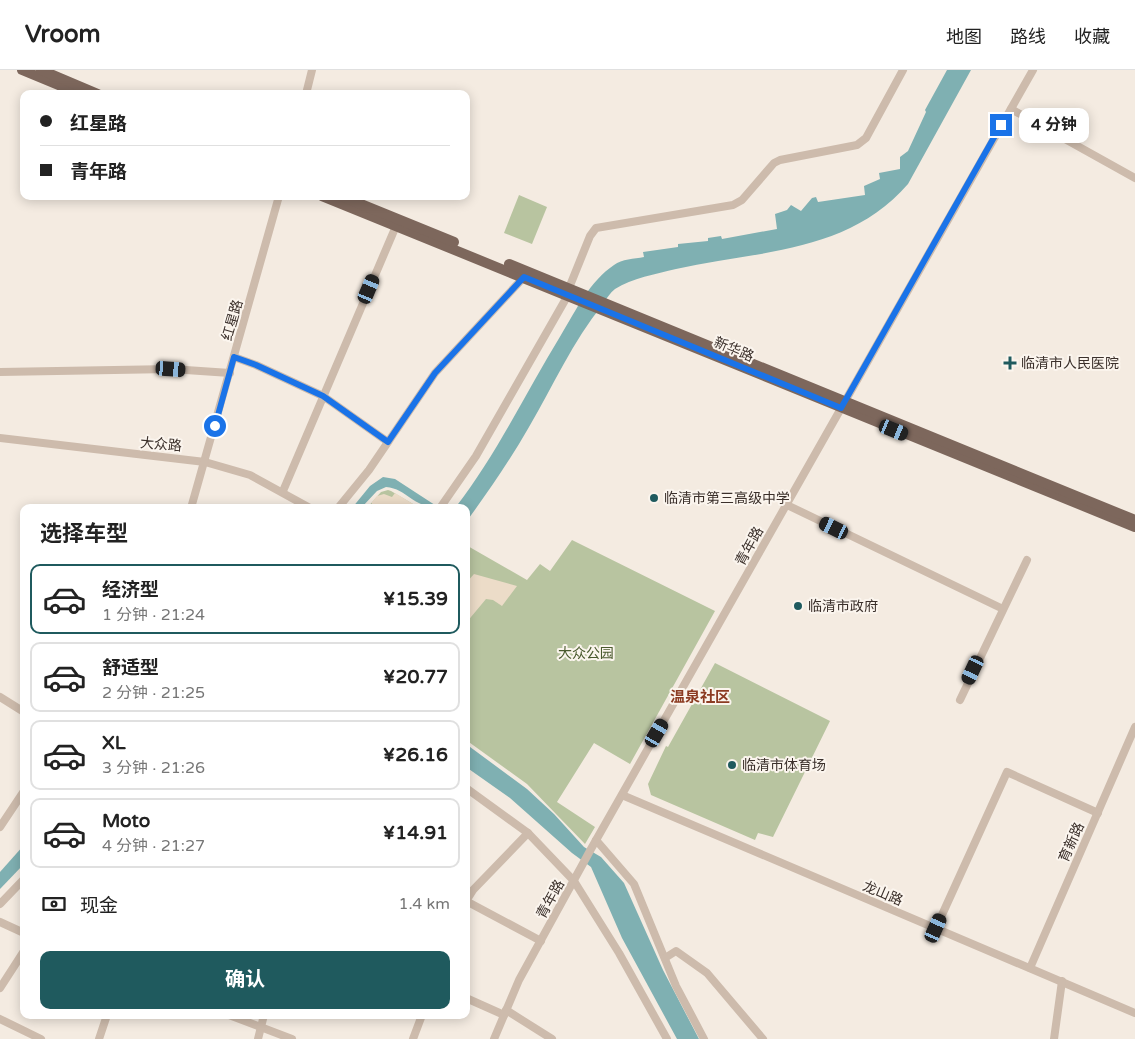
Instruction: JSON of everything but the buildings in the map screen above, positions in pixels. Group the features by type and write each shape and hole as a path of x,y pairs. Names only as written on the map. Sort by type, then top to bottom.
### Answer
{"main road":[{"path":"22,70 70,90"},
{"path":"41,70 88,90"},
{"name":"新华路","path":"332,200 524,277 572,293"},
{"name":"新华路","path":"351,200 1135,528"},
{"name":"新华路","path":"843,405 1135,520"}],"street":[{"path":"307,90 312,70"},
{"path":"443,504 476,456 572,293 590,236 596,228 733,205 742,200 774,163 857,145 866,138 903,70"},
{"name":"青年路","path":"494,1039 519,980 596,840 1033,70"},
{"path":"1011,109 1135,178"},
{"name":"红星路","path":"192,504 278,200"},
{"path":"283,491 396,226"},
{"path":"341,504 388,442 435,373 524,277"},
{"path":"234,357 256,365 323,396 388,442"},
{"path":"0,372 162,369 230,373"},
{"name":"大众路","path":"0,438 205,462 250,475 283,491 304,504"},
{"path":"787,505 1003,609"},
{"path":"960,700 1027,560"},
{"path":"0,697 20,710"},
{"name":"育新路","path":"1030,968 1135,727"},
{"path":"936,928 1007,772 1098,813"},
{"path":"470,791 528,833 574,881 619,953 667,1039"},
{"name":"龙山路","path":"622,795 1135,1013"},
{"path":"0,827 20,797"},
{"path":"470,895 528,833"},
{"path":"596,840 634,884 665,958 704,1039"},
{"path":"0,904 20,883"},
{"path":"470,903 541,941"},
{"path":"0,922 20,931"},
{"path":"665,958 676,951 707,973 763,1039"},
{"path":"0,988 20,957"},
{"path":"1054,1039 1062,982"},
{"path":"470,1000 505,1013 552,1039"},
{"path":"0,1019 41,1039"},
{"path":"99,1039 106,1019"},
{"path":"240,1019 292,1039"},
{"path":"258,1039 263,1019"},
{"path":"413,1039 420,1019"}],"green space":[{"path":"519,195 547,207 532,244 504,233"},
{"path":"391,491 413,504 370,504 381,492"},
{"name":"大众公园","path":"572,540 715,611 630,764 594,743 557,802 595,827 585,844 527,784 470,743 470,547 527,580 540,564 550,571"},
{"name":"临清市体育场","path":"715,663 830,721 773,837 758,833 755,840 651,795 648,784 666,746 668,747"}],"shaded area":[{"path":"395,493 413,504 372,504 377,496 384,494 392,497"},
{"path":"474,574 517,586 502,606 493,600 486,599 470,618 470,578"}],"water":[{"path":"947,70 971,70 908,184 884,207 858,224 800,246 676,269 636,279 613,291 582,333 514,451 470,516 470,504 458,504 498,445 578,306 605,272 614,265 628,259 644,257 643,252 678,247 678,244 708,241 708,238 721,236 722,239 777,229 775,214 787,210 791,205 801,211 812,198 816,197 818,202 865,195 864,186 880,179 879,173 900,169 900,157 908,151 926,112 925,110"},
{"path":"383,477 395,479 433,504 422,504 400,491 386,487 377,491 365,504 355,504 370,486"},
{"path":"470,747 527,789 554,814 584,847 601,857 624,883 663,970 699,1039 677,1039 622,938 591,867 572,853 510,798 470,770"},
{"path":"20,850 20,868 0,889 0,872"}],"place":[{"name":"临清市人民医院","path":"1010,363"},
{"name":"临清市第三高级中学","path":"654,498"},
{"name":"临清市政府","path":"798,606"},
{"name":"临清市体育场","path":"732,765"}],"district":[{"name":"温泉社区","path":"700,697"}],"route":[{"path":"215,426 234,357 300,384 323,396 347,411 388,442 435,373 461,342 524,277 841,408 1001,125"}]}
